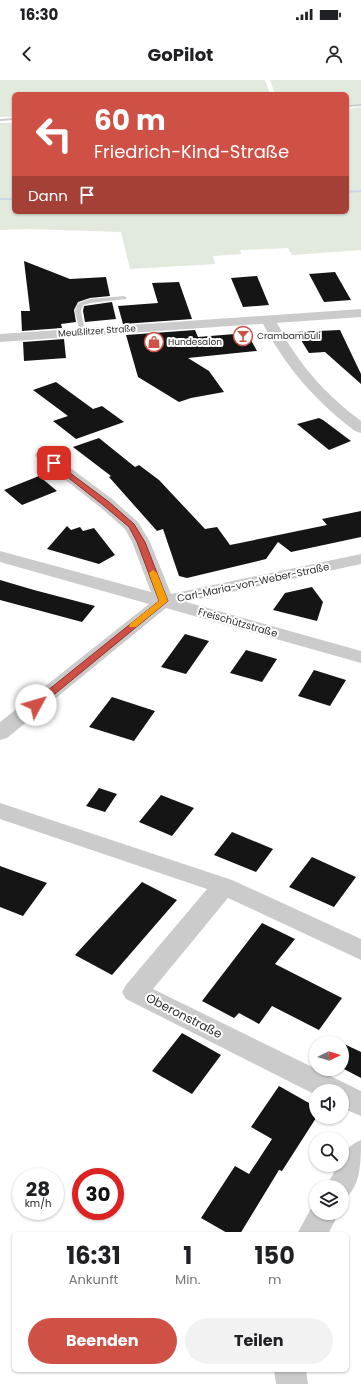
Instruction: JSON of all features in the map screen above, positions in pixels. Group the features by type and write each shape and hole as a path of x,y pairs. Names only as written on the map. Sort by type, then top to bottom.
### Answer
{"street":[{"name":"Meußlitzer Straße","path":"0,338 361,313"},
{"path":"268,320 285,351 304,377 323,397 361,428"},
{"path":"44,455 106,503 132,526 141,542 164,601"},
{"name":"Freischützstraße","path":"0,556 361,656"},
{"name":"Carl-Maria-von-Weber-Straße","path":"4,725 164,601 361,559"},
{"path":"0,811 224,886 361,950"},
{"name":"Oberonstraße","path":"224,886 135,992 321,1084"},
{"path":"349,1098 361,1104"},
{"path":"344,1180 361,1153"},
{"path":"290,1372 292,1384"}],"lane":[{"path":"349,106 361,105"},
{"path":"0,120 12,119"},
{"path":"82,332 78,311 80,304 124,298"}],"shaded area":[{"path":"0,80 265,80 269,92 12,92 12,117 0,117"},
{"path":"270,80 361,80 361,104 349,105 349,92 274,92"},
{"path":"361,107 361,250 292,255 288,248 240,250 241,254 213,256 215,264 130,269 121,232 28,229 0,230 0,123 12,123 12,214 349,214 349,109"}],"building":[{"path":"24,261 70,279 106,277 110,296 90,298 78,302 74,310 76,322 61,324 62,328 22,331 21,311 30,311"},
{"path":"335,272 351,300 324,302 309,274"},
{"path":"257,276 269,305 243,307 231,278"},
{"path":"179,282 192,319 123,324 118,306 158,303 152,283"},
{"path":"112,302 116,319 85,322 83,311 84,306"},
{"path":"195,330 198,337 247,333 257,351 188,358 209,371 224,392 191,398 179,402 138,377 126,335"},
{"path":"340,330 361,374 361,384 325,352 309,353 296,332"},
{"path":"64,339 66,358 24,361 23,342"},
{"path":"56,382 93,409 102,406 124,422 76,439 53,421 68,416 33,390"},
{"path":"319,418 351,441 329,450 297,424"},
{"path":"99,438 135,467 139,465 159,480 205,529 217,527 230,545 327,525 322,519 361,511 361,537 291,552 278,542 266,559 187,578 179,576 163,529 157,531 109,477 111,476 73,447"},
{"path":"39,476 57,491 22,505 4,490"},
{"path":"67,526 71,530 80,527 83,531 94,528 115,555 99,564 47,549"},
{"path":"0,580 95,606 82,622 0,600"},
{"path":"312,587 323,602 317,621 273,610 285,593"},
{"path":"185,634 209,641 186,674 161,667"},
{"path":"246,650 277,659 262,682 230,673"},
{"path":"314,670 346,680 330,706 298,696"},
{"path":"112,697 155,711 134,741 89,727"},
{"path":"99,788 117,794 105,812 86,806"},
{"path":"161,795 194,808 172,836 139,822"},
{"path":"232,832 273,849 256,872 214,855"},
{"path":"312,857 356,877 334,907 289,887"},
{"path":"0,866 47,883 23,916 0,907"},
{"path":"142,882 177,900 112,975 75,955"},
{"path":"262,923 295,939 275,964 342,998 319,1030 272,1006 259,1024 239,1013 234,1018 202,1001"},
{"path":"182,1033 221,1055 192,1094 152,1071"},
{"path":"349,1046 361,1052 361,1078 349,1072"},
{"path":"279,1086 309,1103 309,1124 312,1124 282,1171 279,1170 241,1232 226,1232 201,1218 235,1166 249,1174 272,1139 251,1127"}],"waterway":[{"path":"349,192 361,191"},
{"path":"0,199 12,199"}],"slow traffic":[{"path":"133,626 164,601 153,573"}],"place":[{"name":"Crambambuli","path":"243,336"},
{"name":"Hundesalon","path":"154,342"}],"route":[{"path":"36,705 164,601 141,542 132,526 106,503 54,463"}]}
